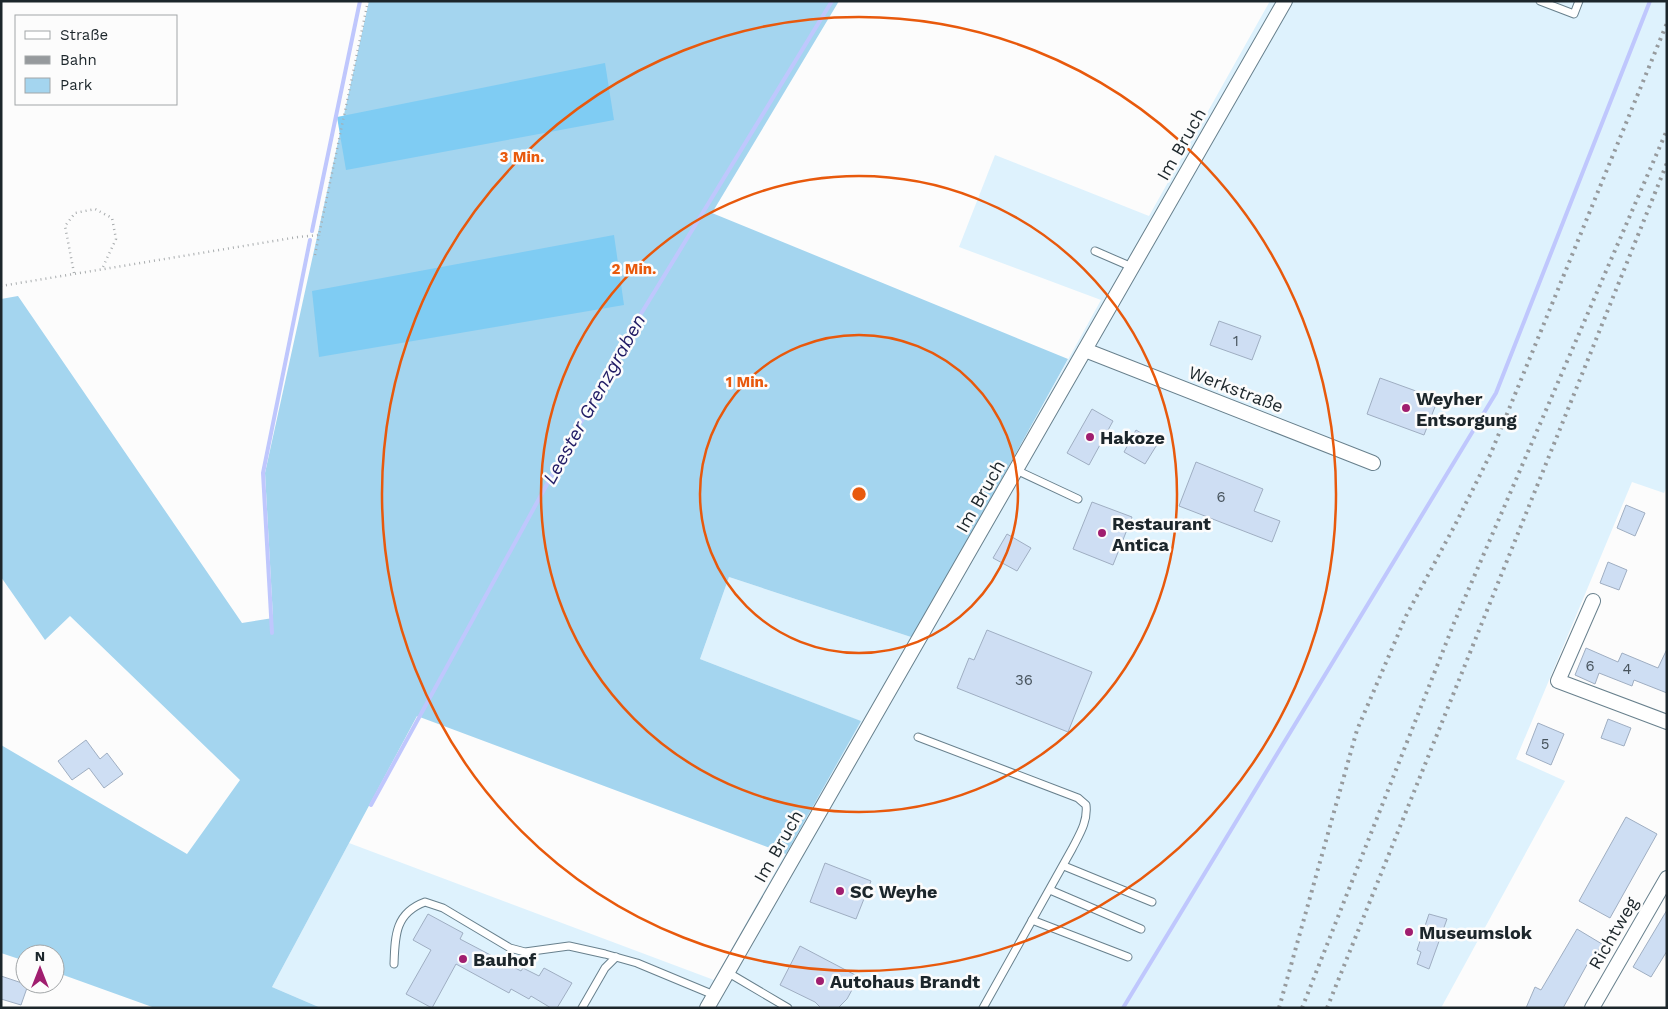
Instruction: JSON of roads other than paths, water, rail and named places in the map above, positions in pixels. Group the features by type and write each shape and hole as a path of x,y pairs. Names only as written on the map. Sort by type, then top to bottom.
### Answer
{"street":[{"name":"Im Bruch","path":"706,1008 1284,1"},
{"name":"Werkstraße","path":"1085,350 1374,464"},
{"path":"1593,601 1558,681 1667,722"},
{"name":"Richtweg","path":"1592,1008 1667,878"}],"lane":[{"path":"1540,1 1574,14 1579,1"},
{"path":"1095,250 1132,267"},
{"path":"1016,470 1078,499"},
{"path":"918,737 1078,798 1086,805 1086,819 1064,866 983,1008"},
{"path":"1064,866 1152,902"},
{"path":"1050,890 1141,930"},
{"path":"394,964 395,933 412,907 425,902 443,908 510,948 525,952 569,946 637,963 714,994"},
{"path":"1032,920 1128,957"},
{"path":"582,1008 605,968 616,957"},
{"path":"726,972 788,1008"}],"waterway":[{"path":"312,231 360,1"},
{"name":"Leester Grenzgraben","path":"371,805 636,322 832,1"},
{"path":"1123,1008 1496,393 1650,1"},
{"path":"272,633 263,473 310,240"}],"railway":[{"path":"1279,1008 1357,730 1406,616 1491,453 1667,23"},
{"path":"1302,1008 1454,623 1667,130"},
{"path":"1327,1008 1667,163"}],"place":[{"name":"Weyher Entsorgung","path":"1406,408"},
{"name":"Hakoze","path":"1090,437"},
{"name":"Restaurant Antica","path":"1102,533"},
{"name":"SC Weyhe","path":"840,891"},
{"name":"Museumslok","path":"1409,932"},
{"name":"Bauhof","path":"463,959"},
{"name":"Autohaus Brandt","path":"820,981"}]}
